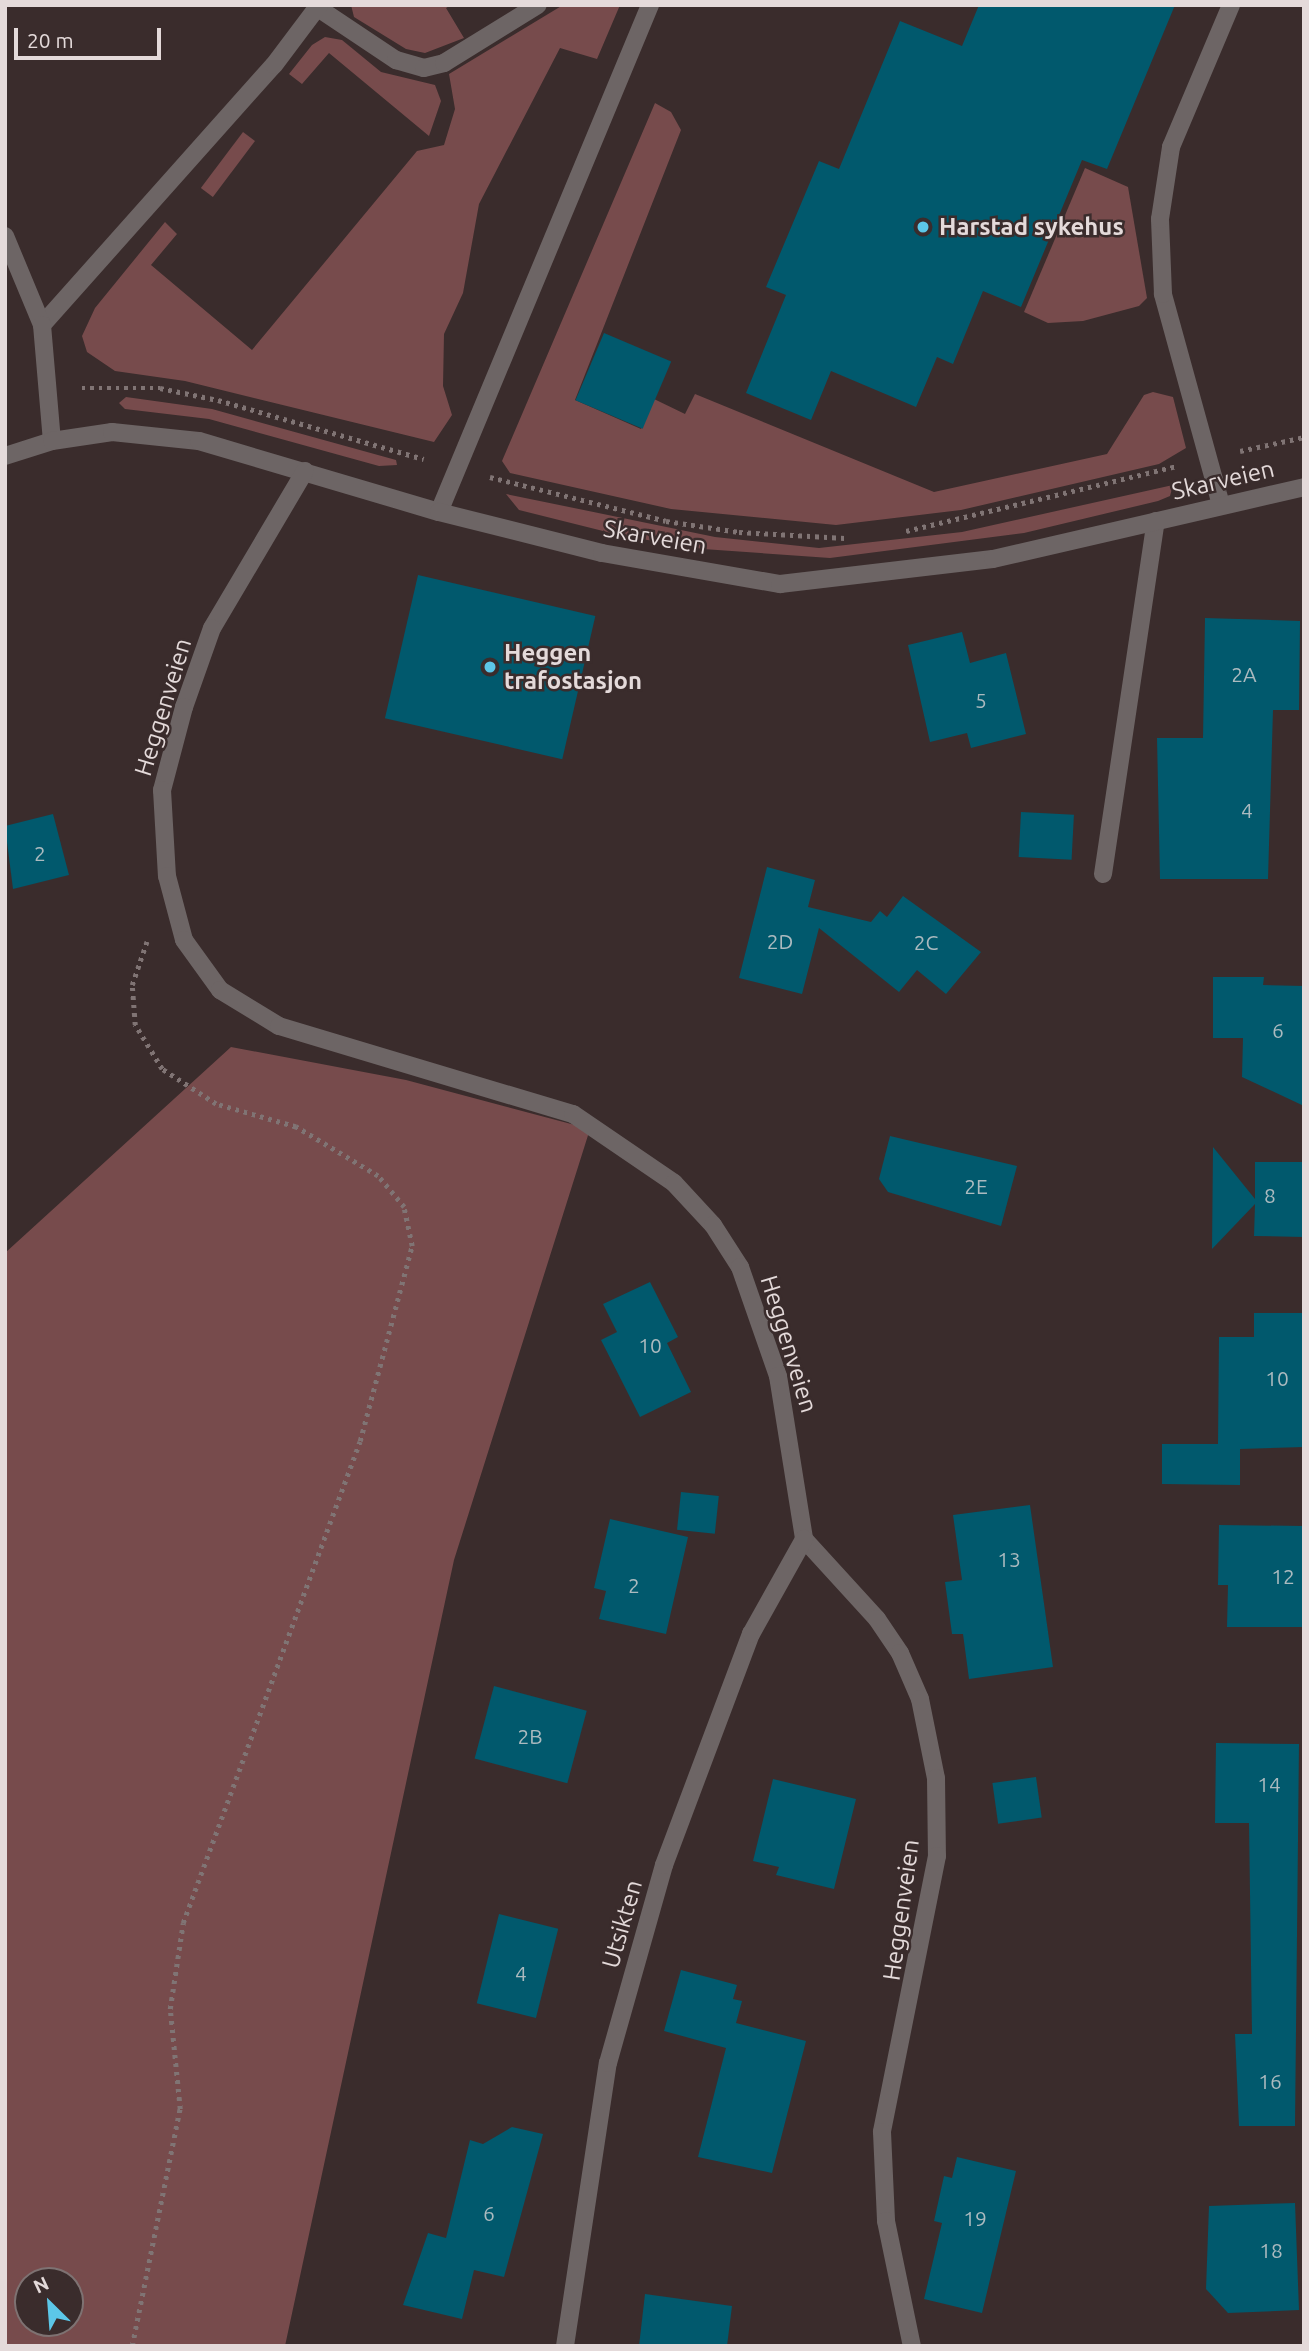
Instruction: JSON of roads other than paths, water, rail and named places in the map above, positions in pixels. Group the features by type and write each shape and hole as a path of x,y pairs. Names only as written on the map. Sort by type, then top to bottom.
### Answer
{"street":[{"path":"42,325 319,7 396,60 424,68 444,63 538,5"},
{"path":"439,512 650,5"},
{"path":"1220,505 1205,458 1163,293 1160,219 1171,147 1231,5"},
{"path":"5,236 42,325 52,441"},
{"name":"Skarveien","path":"5,456 52,441 111,432 158,434 305,471 439,512 602,553 780,584 993,559 1304,487"},
{"name":"Heggenveien","path":"305,471 212,628 184,707 162,790 167,876 184,940 220,990 279,1026 573,1114 674,1183 713,1225 740,1267 762,1324 781,1389 804,1539 877,1619 900,1653 920,1699 936,1778 937,1856 918,1974 881,2132 886,2221 912,2346"},
{"path":"1103,874 1156,521"},
{"name":"Utsikten","path":"565,2346 608,2063 664,1865 751,1634 804,1539"}],"place":[{"name":"Harstad sykehus","path":"923,227"},
{"name":"Heggen trafostasjon","path":"490,667"}]}
